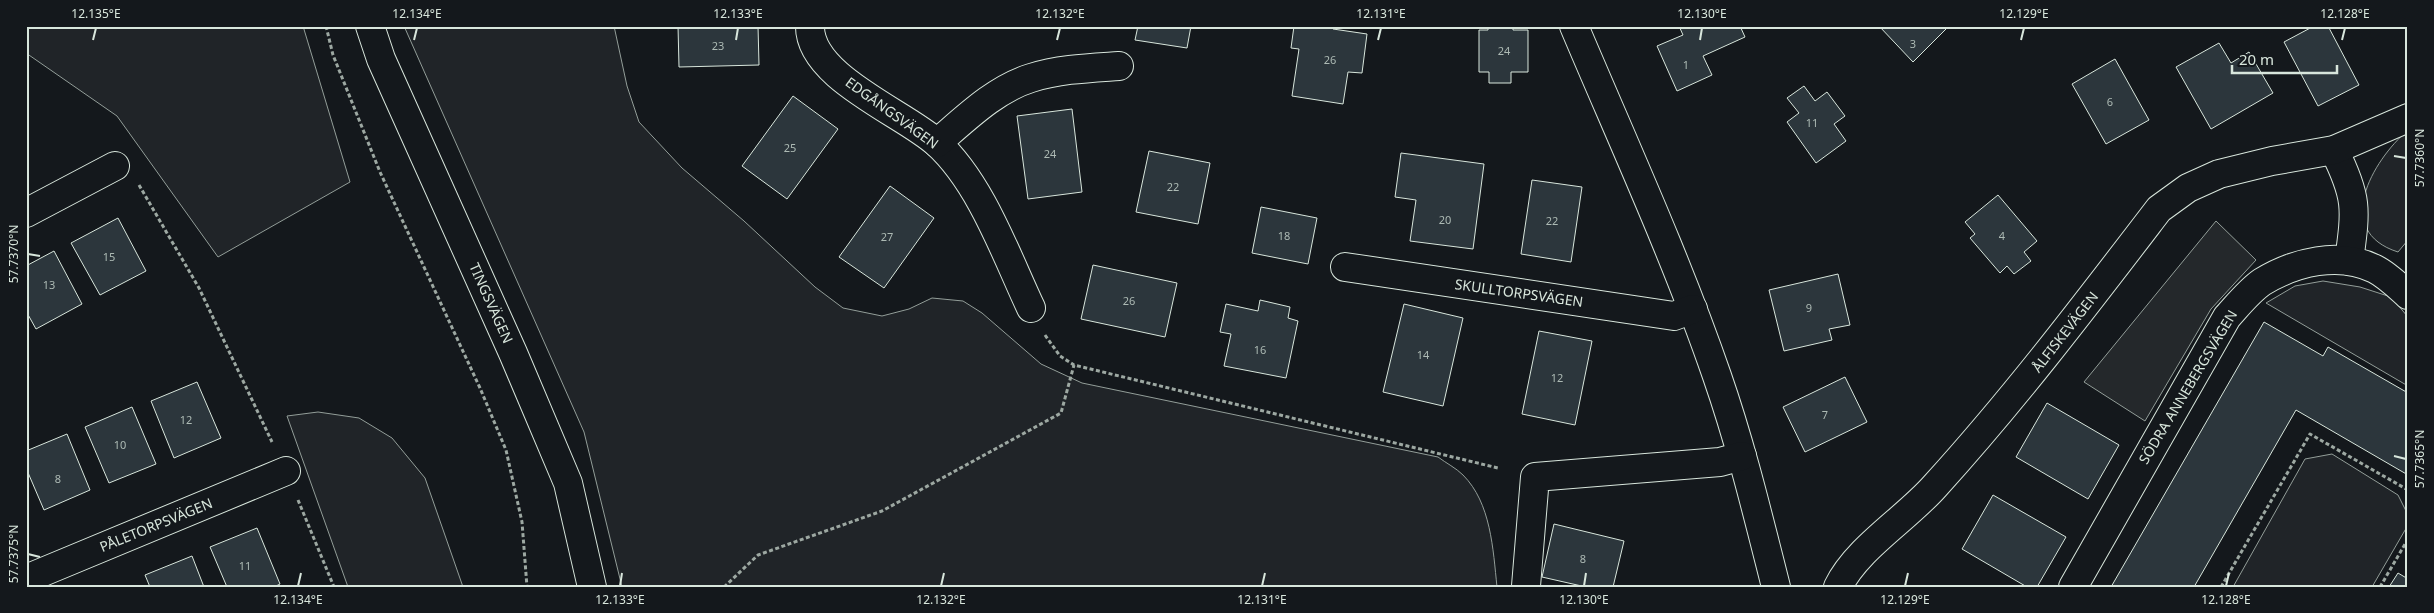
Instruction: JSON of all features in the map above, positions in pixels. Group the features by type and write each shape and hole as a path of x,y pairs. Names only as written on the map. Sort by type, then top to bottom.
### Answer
{"street":[{"name":"TINGSVÄGEN","path":"370,26 381,60 513,353 568,483 592,587"},
{"name":"EDGÅNGSVÄGEN","path":"810,26 814,48 828,65 857,89 937,143 955,162 982,205 1031,308"},
{"path":"1574,26 1693,310 1742,456 1776,587"},
{"path":"937,143 999,93 1030,78 1073,69 1119,66"},
{"name":"ÅLFISKEVÄGEN","path":"1838,587 1865,552 1934,488 2026,382 2159,209 2188,188 2219,174 2272,160 2334,150 2408,118"},
{"path":"2334,150 2349,180 2354,199 2355,220 2349,261"},
{"path":"26,213 115,166"},
{"name":"SÖDRA ANNEBERGSVÄGEN","path":"2073,587 2227,317 2261,283 2288,269 2319,260 2349,261 2375,269 2408,295"},
{"name":"SKULLTORPSVÄGEN","path":"1345,267 1674,316 1693,310"},
{"path":"1526,586 1535,477 1720,462 1742,456"},
{"name":"PÅLETORPSVÄGEN","path":"26,579 286,471"}],"path":[{"path":"326,26 333,55 380,172 480,388 506,450 522,522 527,587"},
{"path":"115,166 129,170 190,272 286,471 334,587"},
{"path":"1031,308 1048,343 1060,356 1074,365 1498,468"},
{"path":"724,587 758,555 882,511 1061,413 1074,365"},
{"path":"2221,587 2310,434 2408,490"},
{"path":"2380,587 2408,539"}],"shaded area":[{"path":"26,26 303,26 350,182 218,257 117,116 26,53"},
{"path":"404,26 614,26 627,86 639,122 682,168 744,221 815,287 843,308 882,316 909,309 932,298 963,301 982,313 1041,364 1082,383 1438,457 1463,475 1480,499 1492,542 1497,587 622,587 584,432"},
{"path":"2408,130 2408,240 2398,252 2378,242 2367,228 2363,212 2365,195 2372,177 2382,159"},
{"path":"2216,221 2256,260 2211,309 2145,421 2084,382"},
{"path":"2323,281 2360,287 2391,297 2408,317 2408,386 2266,303 2295,286"},
{"path":"318,412 359,418 392,438 425,478 463,587 348,587 287,416"},
{"path":"2332,454 2398,495 2408,515 2408,525 2372,587 2233,587 2305,459"}],"building":[{"path":"678,26 758,26 759,65 679,67"},
{"path":"1138,26 1191,26 1187,48 1135,40"},
{"path":"1294,26 1333,26 1333,29 1367,34 1362,73 1348,72 1343,104 1292,96 1299,49 1291,48"},
{"path":"1488,26 1513,26 1513,30 1528,30 1528,72 1511,72 1511,83 1489,83 1489,72 1479,72 1479,30 1488,30"},
{"path":"1679,26 1740,26 1745,37 1703,56 1712,75 1677,91 1657,46 1683,35"},
{"path":"1879,26 1949,26 1913,62"},
{"path":"2314,26 2328,26 2359,85 2318,106 2284,42"},
{"path":"2219,43 2231,63 2249,52 2273,93 2211,129 2176,67"},
{"path":"2115,59 2149,120 2106,144 2072,84"},
{"path":"1804,86 1815,101 1827,92 1845,116 1834,124 1846,141 1816,163 1787,122 1799,113 1787,98"},
{"path":"793,96 838,129 787,199 742,166"},
{"path":"1072,109 1082,192 1028,199 1017,116"},
{"path":"1149,151 1210,163 1198,224 1136,212"},
{"path":"1401,153 1484,164 1473,249 1410,241 1416,200 1395,197"},
{"path":"1532,180 1582,187 1571,262 1521,254"},
{"path":"890,186 934,218 884,288 839,257"},
{"path":"1998,195 2037,241 2024,252 2031,261 2014,274 2007,266 2000,273 1970,238 1975,234 1965,222"},
{"path":"1261,207 1317,218 1308,264 1252,253"},
{"path":"118,218 146,271 100,295 71,243"},
{"path":"54,251 82,304 36,329 26,311 26,266"},
{"path":"1093,265 1177,283 1165,337 1081,319"},
{"path":"1838,274 1850,325 1829,329 1832,340 1784,351 1769,290"},
{"path":"1260,300 1290,307 1288,318 1298,321 1286,378 1224,366 1231,334 1220,332 1226,304 1258,311"},
{"path":"1404,304 1463,318 1443,406 1383,392"},
{"path":"2264,322 2323,356 2328,347 2408,393 2408,475 2296,410 2194,587 2111,587"},
{"path":"1539,331 1592,341 1575,425 1522,414"},
{"path":"1845,377 1867,422 1805,452 1783,407"},
{"path":"197,382 221,438 174,458 151,401"},
{"path":"2047,403 2119,445 2088,499 2016,457"},
{"path":"132,407 156,464 109,483 85,427"},
{"path":"67,434 90,490 44,510 26,468 26,451"},
{"path":"1993,495 2066,537 2037,587 2027,587 1962,549"},
{"path":"1554,524 1624,541 1613,587 1586,587 1542,577"},
{"path":"257,528 280,584 274,587 227,587 210,547"},
{"path":"192,556 204,587 150,587 145,575"},
{"path":"2398,573 2408,579 2408,587 2389,587"}]}
